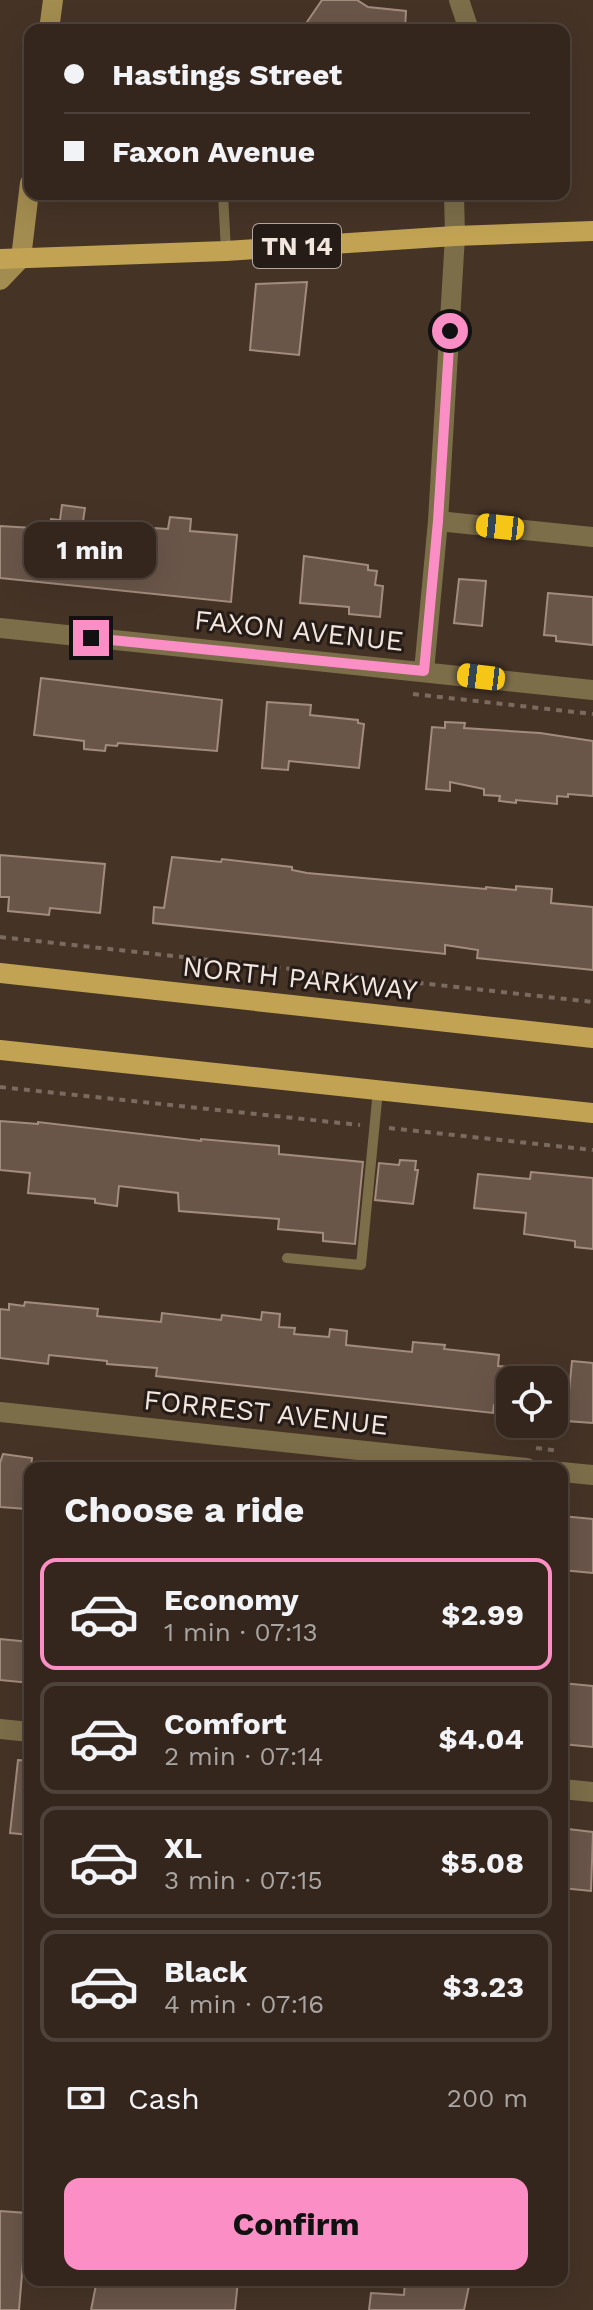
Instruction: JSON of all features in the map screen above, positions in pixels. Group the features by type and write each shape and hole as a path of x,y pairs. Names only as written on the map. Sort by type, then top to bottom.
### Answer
{"main road":[{"name":"TN 14","path":"10,258 226,251 455,236 593,231"},
{"name":"NORTH PARKWAY","path":"0,973 593,1038"},
{"path":"0,1050 593,1113"}],"street":[{"path":"50,24 53,0"},
{"path":"459,0 467,24"},
{"path":"0,280 10,258 25,200"},
{"path":"424,671 438,521 455,236 454,200"},
{"path":"438,521 593,537"},
{"name":"FAXON AVENUE","path":"0,628 593,690"},
{"name":"FORREST AVENUE","path":"0,1412 471,1462"},
{"path":"568,1473 593,1475"},
{"path":"0,1729 24,1731"},
{"path":"568,1790 593,1792"}],"lane":[{"path":"223,200 226,251"},
{"path":"287,1258 361,1265 378,1090"}],"path":[{"path":"0,937 593,1002"},
{"path":"0,1087 593,1150"}],"building":[{"path":"322,0 357,0 368,7 406,11 405,24 307,22"},
{"path":"307,282 299,355 250,350 256,284"},
{"path":"62,505 85,508 82,528 153,535 154,528 168,529 170,517 191,519 190,531 237,535 231,602 0,578 0,526 50,529 51,519 60,520"},
{"path":"304,556 368,565 368,570 377,571 375,585 383,586 380,617 349,614 349,607 300,603"},
{"path":"459,579 486,581 482,626 454,623"},
{"path":"548,593 593,597 593,645 556,641 556,636 544,635"},
{"path":"41,678 222,700 217,751 118,743 117,746 106,745 105,751 84,749 84,741 34,735"},
{"path":"267,702 311,705 310,715 358,720 358,723 364,724 359,768 289,761 288,770 262,768"},
{"path":"445,722 465,723 464,728 540,733 593,741 593,796 557,796 557,804 516,800 516,803 499,801 500,796 484,795 484,789 450,782 450,791 426,789 432,727 445,728"},
{"path":"0,855 105,864 100,913 50,908 49,915 8,911 9,897 0,897"},
{"path":"172,857 221,862 222,859 292,867 292,870 307,873 486,889 516,890 516,886 552,889 551,903 593,907 593,970 477,958 478,950 445,945 445,954 153,923 154,907 164,908"},
{"path":"0,1121 279,1146 279,1154 363,1162 355,1244 323,1241 323,1233 278,1229 279,1219 179,1211 178,1193 119,1186 117,1206 95,1203 95,1199 28,1193 30,1173 0,1170"},
{"path":"400,1160 416,1161 415,1170 418,1170 413,1204 375,1200 379,1163 399,1165"},
{"path":"531,1172 593,1178 593,1249 575,1247 575,1241 524,1234 526,1213 474,1208 478,1174 530,1179"},
{"path":"25,1302 98,1309 97,1316 161,1322 162,1313 221,1320 222,1315 261,1320 262,1312 280,1314 279,1327 295,1328 294,1334 329,1337 330,1329 347,1331 346,1345 412,1352 413,1342 499,1355 496,1405 493,1413 156,1376 157,1368 107,1364 107,1361 49,1355 48,1364 0,1358 0,1309 9,1310 9,1304 24,1306"},
{"path":"572,1361 593,1363 593,1423 568,1421"},
{"path":"3,1454 32,1458 32,1462 24,1462 24,1509 0,1507 0,1463"},
{"path":"568,1517 593,1519 593,1573 568,1571"},
{"path":"0,1639 24,1641 24,1682 0,1680"},
{"path":"568,1684 593,1686 593,1747 568,1745"},
{"path":"18,1760 24,1760 24,1834 10,1833"},
{"path":"568,1829 593,1832 591,1891 568,1889"},
{"path":"0,2211 24,2213 19,2310 0,2310"},
{"path":"96,2286 237,2286 235,2310 91,2310"},
{"path":"405,2286 469,2286 464,2310 369,2310 371,2293 404,2295"}],"route":[{"path":"91,638 424,671 438,521 450,331"}]}
